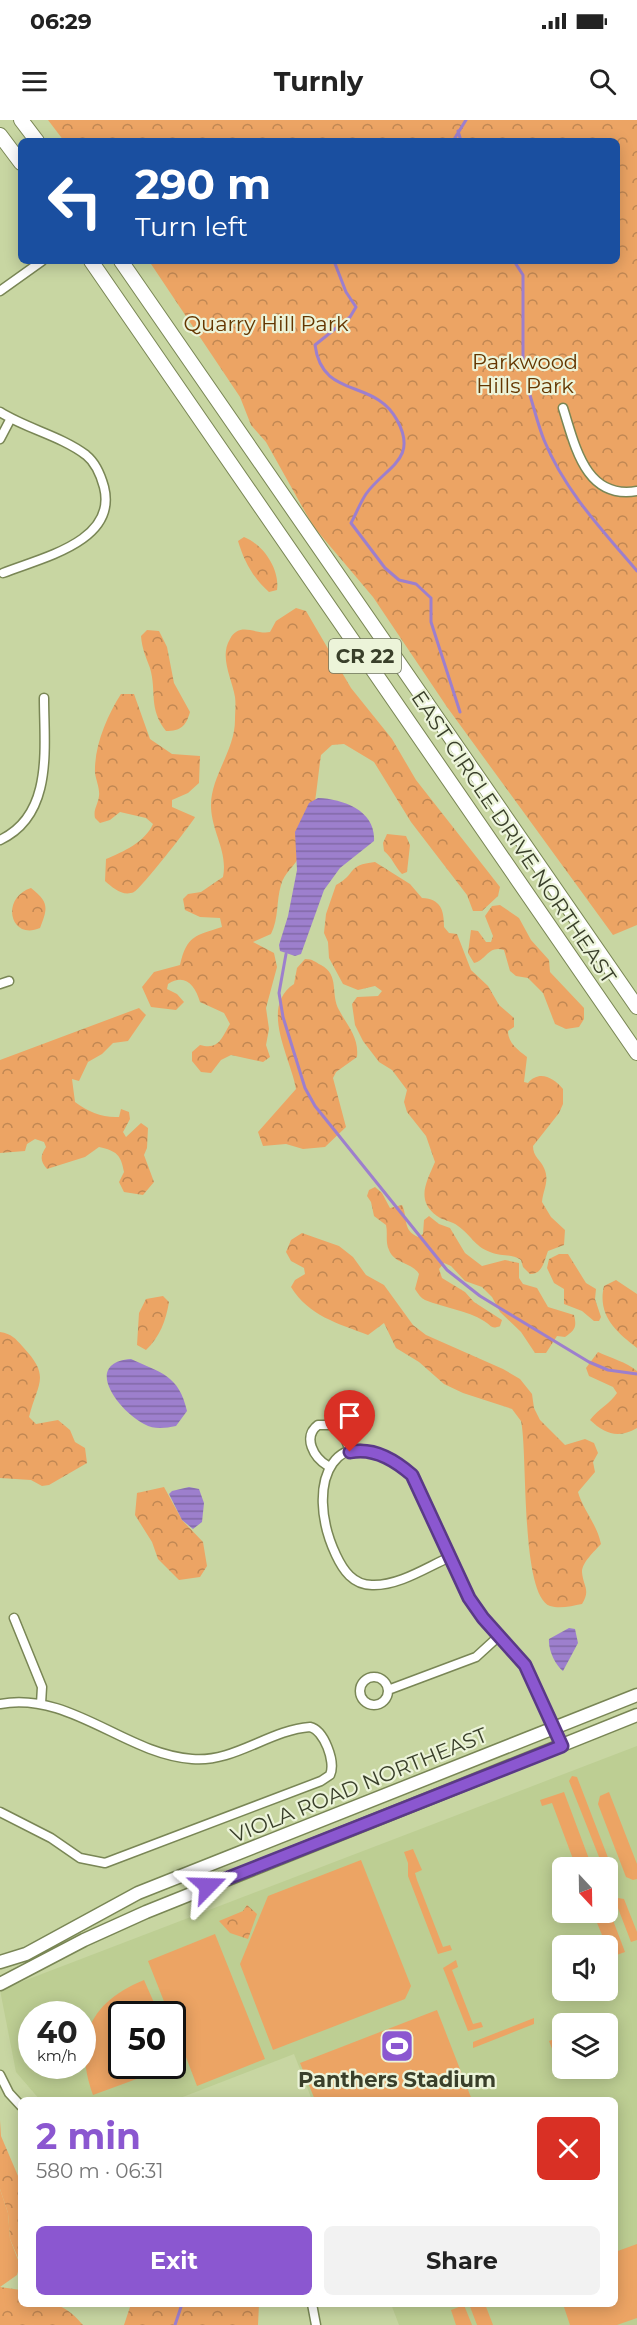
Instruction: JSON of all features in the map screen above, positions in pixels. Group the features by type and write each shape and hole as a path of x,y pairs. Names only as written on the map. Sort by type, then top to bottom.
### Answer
{"main road":[{"path":"21,120 35,138"},
{"path":"0,135 18,159"},
{"name":"EAST CIRCLE DRIVE NORTHEAST","path":"93,264 637,1053"},
{"name":"EAST CIRCLE DRIVE NORTHEAST","path":"124,264 637,1007"},
{"name":"VIOLA ROAD NORTHEAST","path":"0,1962 26,1954 138,1893 637,1695"},
{"name":"VIOLA ROAD NORTHEAST","path":"0,1984 84,1940 146,1912 637,1715"}],"street":[{"path":"0,291 38,264"},
{"path":"563,408 584,468 593,478 615,490 637,491"},
{"path":"0,412 88,456 101,474 106,493 102,519 88,536 76,544 3,573"},
{"path":"0,439 11,418"},
{"path":"0,840 26,819 38,796 44,771 44,698"},
{"path":"328,1466 315,1454 310,1443 311,1434 318,1425 334,1425 344,1435 350,1452"},
{"path":"450,1557 402,1579 371,1586 355,1580 344,1572 329,1541 322,1517 323,1478 328,1466 350,1452 361,1449 400,1465 412,1475 450,1557 469,1598 525,1665 562,1746"},
{"path":"14,1618 42,1687 41,1704"},
{"path":"388,1690 460,1665 484,1652 499,1636"},
{"path":"0,1704 41,1704 152,1748 192,1759 219,1757 300,1728 314,1727 322,1736 333,1769 328,1777 321,1781 105,1863 80,1858 51,1838 0,1812"},
{"path":"0,2075 18,2102"},
{"path":"313,2307 316,2325"}],"shaded area":[{"path":"318,798 348,804 364,814 370,822 374,841 340,868 324,890 301,954 295,956 280,951 279,945 288,916 297,870 295,832 309,803"},
{"path":"131,1359 160,1372 174,1382 184,1399 187,1411 176,1426 160,1428 148,1426 134,1418 116,1399 107,1378 109,1369 116,1362"},
{"path":"189,1487 199,1489 204,1503 202,1522 193,1529 182,1520 169,1494 172,1491"},
{"path":"569,1628 575,1629 578,1643 563,1671 553,1656 549,1639"},
{"path":"637,1746 637,2325 399,2325 392,2307 618,2307 618,2097 311,2097 294,2054 183,2097 37,2097 22,2079 96,2079 96,2001 18,2001 18,2074 0,1990"}],"green space":[{"name":"Parkwood Hills Park","path":"48,120 637,120 637,925 613,935 447,707 373,597 313,526 266,442 251,425 240,397 151,264 620,264 620,138 62,138"},
{"path":"244,537 258,546 269,559 276,574 277,590 269,592 250,569 238,541"},
{"path":"296,608 306,611 351,688 392,739 416,780 500,887 498,896 482,911 473,911 467,895 411,822 374,762 344,744 332,745 321,755 306,843 282,881 274,928 271,934 253,942 274,953 277,967 266,1008 269,1029 266,1045 270,1057 263,1062 231,1055 221,1060 211,1073 201,1072 192,1061 192,1052 200,1045 215,1045 222,1039 230,1024 224,1013 200,1002 195,990 184,980 168,984 167,989 177,994 184,1002 176,1010 151,1007 142,987 154,972 180,965 189,942 194,938 222,927 220,918 200,917 185,910 183,899 188,894 201,892 223,877 222,850 211,807 214,785 234,731 235,700 227,668 227,646 238,631 270,632 276,621"},
{"path":"147,630 159,631 167,647 174,683 190,712 185,724 176,730 166,731 157,715 152,677 141,636"},
{"path":"121,694 134,694 150,739 172,754 200,756 199,783 188,793 172,800 172,807 195,817 146,880 130,893 118,891 105,881 106,859 139,841 153,824 146,818 120,812 110,820 100,823 95,818 99,793 95,763 99,742 106,722"},
{"path":"387,834 406,836 410,845 407,872 402,874 384,851 383,843"},
{"path":"375,862 410,884 422,898 440,906 444,927 449,933 457,934 471,970 488,986 499,1005 514,1018 514,1027 508,1031 508,1035 514,1046 527,1057 524,1082 528,1083 541,1076 550,1078 563,1089 563,1104 559,1113 533,1146 534,1153 546,1173 542,1202 551,1217 565,1230 564,1245 548,1251 538,1272 530,1274 523,1267 521,1260 485,1250 458,1226 440,1218 430,1210 426,1203 425,1190 435,1162 426,1136 407,1112 404,1102 407,1090 392,1070 379,1062 363,1041 355,1025 352,1004 357,997 378,996 382,991 375,986 358,990 343,984 329,958 328,942 324,933 326,914 336,885 360,865"},
{"path":"31,888 41,897 45,910 40,928 30,930 22,929 16,924 12,908 21,893"},
{"path":"500,905 519,918 531,940 549,960 550,972 584,1008 584,1019 579,1027 566,1029 555,1024 543,993 528,978 516,976 510,971 504,950 491,951 474,963 468,953 471,930 478,931 486,942 491,942 493,936 485,916 492,906"},
{"path":"305,959 321,965 331,974 336,1004 356,1044 357,1057 336,1072 333,1078 346,1127 325,1147 303,1149 286,1144 263,1146 258,1132 296,1089 278,1019 279,1006 284,994 294,984 297,968"},
{"path":"139,1008 146,1015 128,1041 113,1043 102,1054 88,1062 79,1081 72,1079 75,1102 85,1109 113,1117 119,1117 121,1109 129,1112 130,1119 123,1132 126,1137 141,1123 148,1128 147,1148 144,1155 154,1182 143,1195 124,1192 119,1182 124,1172 121,1161 114,1152 99,1147 85,1157 47,1169 42,1158 46,1147 44,1142 35,1139 27,1144 25,1151 0,1153 0,1060"},
{"path":"375,1187 382,1193 390,1208 402,1205 407,1227 418,1237 423,1234 424,1220 429,1216 439,1224 450,1228 465,1253 482,1266 505,1260 519,1263 519,1278 523,1284 537,1288 548,1307 574,1315 573,1330 565,1337 557,1336 546,1353 535,1353 521,1332 500,1312 492,1297 482,1287 465,1281 451,1266 444,1263 439,1269 442,1278 502,1320 500,1326 493,1327 470,1314 424,1299 415,1289 419,1274 416,1270 391,1255 387,1244 386,1225 374,1216 367,1196 369,1190"},
{"path":"302,1233 339,1246 353,1257 366,1275 384,1285 413,1325 426,1335 503,1369 520,1379 532,1394 534,1408 540,1420 565,1445 585,1439 594,1443 598,1453 593,1462 595,1472 578,1492 601,1544 584,1564 582,1572 586,1595 582,1604 554,1607 540,1596 529,1551 521,1421 512,1409 463,1393 444,1384 419,1362 396,1348 384,1323 368,1335 335,1322 306,1305 291,1287 295,1280 305,1274 304,1268 291,1261 286,1252 291,1240"},
{"path":"559,1254 568,1254 586,1283 596,1289 595,1299 601,1317 599,1321 594,1321 582,1311 564,1304 564,1289 554,1283 547,1268 549,1259"},
{"path":"616,1280 637,1294 637,1348 615,1329 603,1306 604,1286"},
{"path":"163,1296 169,1302 164,1322 159,1334 146,1350 137,1345 139,1313 146,1299"},
{"path":"0,1332 18,1341 32,1357 40,1373 29,1417 36,1424 58,1420 70,1430 75,1442 85,1448 87,1463 49,1485 42,1486 31,1480 0,1478"},
{"path":"598,1352 637,1371 637,1428 618,1434 606,1432 590,1420 617,1393 613,1387 589,1376 586,1368"},
{"path":"164,1487 182,1520 203,1542 207,1566 200,1577 179,1580 158,1559 152,1542 135,1515 137,1493"},
{"path":"572,1776 577,1777 608,1857 599,1857 569,1781"},
{"path":"564,1792 588,1857 572,1857 552,1803 542,1806 540,1800"},
{"path":"609,1792 637,1864 637,1879 626,1877 598,1804 600,1796"},
{"path":"413,1849 422,1870 415,1873 417,1880 443,1947 450,1945 452,1950 438,1954 408,1876 408,1863 404,1852"},
{"path":"361,1860 411,1986 405,1999 273,2050 240,1964 268,1896"},
{"path":"618,1898 624,1899 637,1932 637,1940 631,1942 618,1908"},
{"path":"247,1905 257,1914 248,1939 230,1933 219,1921 243,1911"},
{"path":"597,1923 614,1923 625,1952 618,1954 618,1935 602,1935"},
{"path":"215,1934 265,2059 197,2086 186,2057 186,2001 164,2001 148,1961"},
{"path":"456,1960 458,1967 452,1970 473,2024 481,2022 483,2027 468,2031 443,1968"},
{"path":"144,1980 153,2001 108,2001 125,1989"},
{"path":"108,2001 108,2079 137,2079 93,2095 88,2079 96,2079 96,2016"},
{"name":"Panthers Stadium","path":"437,2010 471,2097 314,2097 300,2063"},
{"path":"534,2018 534,2024 473,2048 473,2042"},
{"path":"0,2120 1,2136 18,2176 18,2258 10,2239 8,2213 0,2189"},
{"path":"0,2189 8,2213 10,2239 18,2260 18,2272 17,2275 0,2287"},
{"path":"637,2244 637,2318 617,2325 570,2325 564,2307 618,2307 618,2251"},
{"path":"0,2287 18,2290 18,2307 62,2307 83,2325 0,2325"},
{"path":"130,2307 259,2307 258,2325 124,2325"},
{"path":"465,2307 472,2325 456,2325 451,2310"},
{"path":"470,2307 486,2307 493,2325 477,2325"}],"waterway":[{"path":"455,138 466,120"},
{"path":"458,131 460,138"},
{"path":"335,264 346,292 356,307 350,317 315,345 320,362 328,374 338,382 376,398 387,407 397,420 403,434 404,445 397,462 366,494 351,523 385,568 399,580 416,584 431,598 431,622 460,712"},
{"path":"516,264 523,275 523,359"},
{"path":"529,392 544,440 562,476 585,509 637,571"},
{"path":"286,954 279,993 283,1017 305,1088 315,1106 447,1270 480,1296 589,1362 608,1370 637,1374"},
{"path":"175,2325 181,2307"}],"place":[{"name":"Panthers Stadium","path":"397,2046"}],"route":[{"path":"208,1886 562,1746 538,1689 525,1665 483,1618 469,1598 421,1490 412,1475 400,1465 373,1452 361,1449 350,1452"}],"park label":[{"name":"Quarry Hill Park","path":"266,323"}]}
